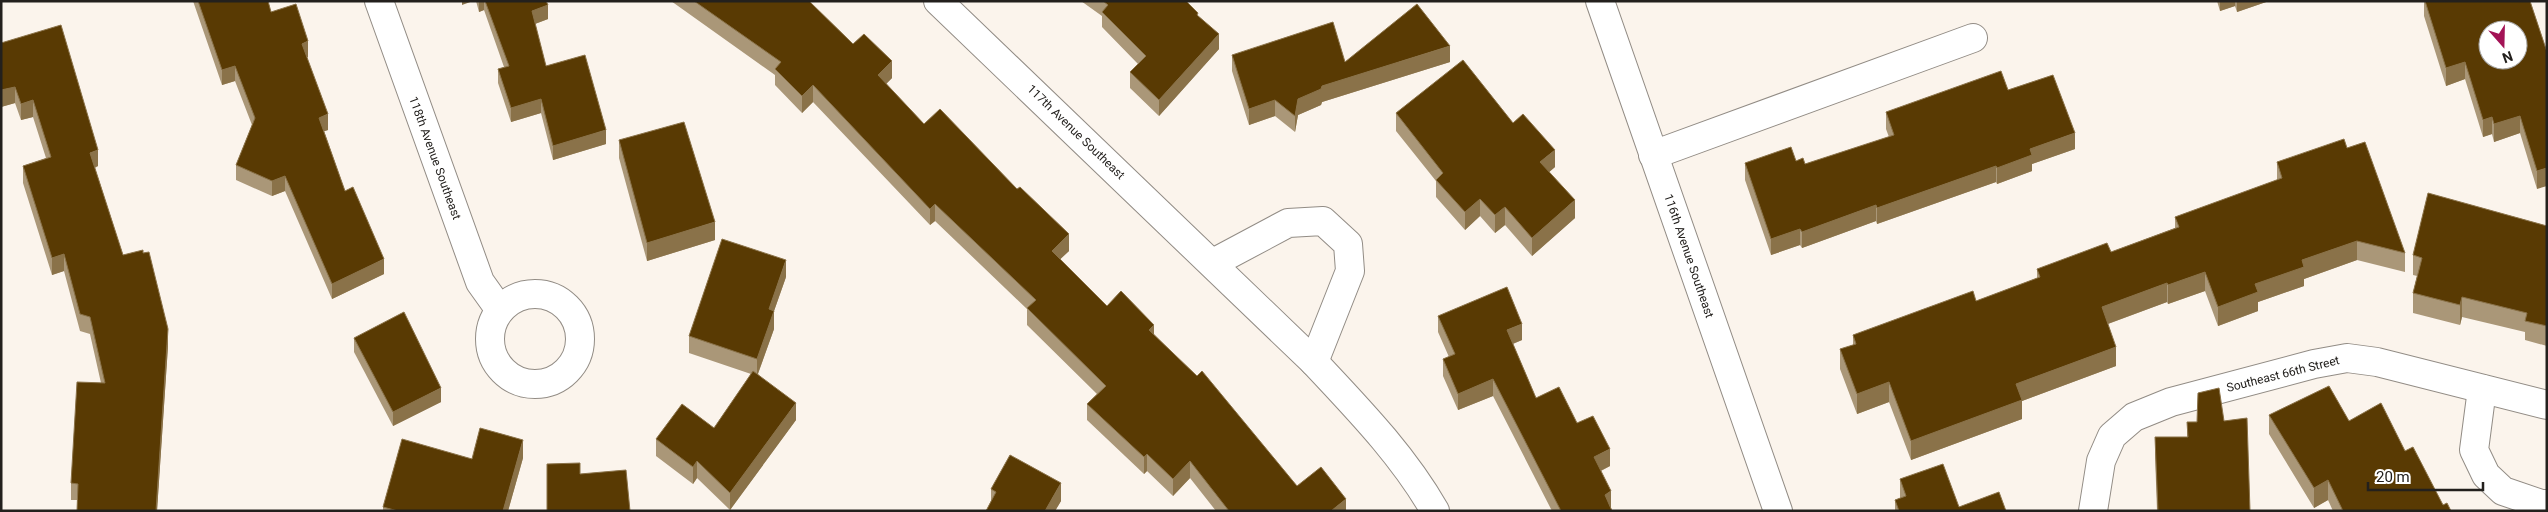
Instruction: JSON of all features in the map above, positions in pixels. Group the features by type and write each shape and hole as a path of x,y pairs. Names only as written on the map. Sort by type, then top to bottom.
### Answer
{"street":[{"name":"118th Avenue Southeast","path":"379,1 480,282 500,310"},
{"name":"117th Avenue Southeast","path":"938,1 1314,362 1374,426 1407,467 1435,511"},
{"name":"116th Avenue Southeast","path":"1600,1 1778,511"},
{"path":"1653,155 1973,38"},
{"path":"1213,263 1288,223 1323,221 1348,244 1350,271 1314,362"},
{"name":"Southeast 66th Street","path":"2093,511 2101,461 2112,436 2134,417 2171,402 2314,364 2347,358 2377,362 2547,405"},
{"path":"2482,389 2474,450 2486,475 2503,491 2541,504 2547,504"}],"building":[{"path":"198,1 268,1 271,12 296,4 308,41 302,44 328,114 319,118 345,191 353,187 384,259 332,284 285,176 272,181 236,165 255,118 235,66 222,70"},
{"path":"485,1 546,1 548,5 532,11 546,66 585,55 606,130 553,146 541,99 511,108 498,69 509,66"},
{"path":"694,1 809,1 853,44 864,34 892,61 878,75 924,124 940,109 1017,189 1020,187 1069,234 1052,251 1107,306 1121,291 1154,325 1149,330 1197,376 1202,371 1297,486 1321,467 1346,499 1331,511 1229,511 1190,461 1173,479 1147,454 1144,457 1087,404 1106,386 1027,308 1036,300 935,204 930,209 813,85 802,96 775,69 781,62"},
{"path":"1103,1 1186,1 1198,13 1197,15 1219,34 1159,100 1130,72 1146,56 1102,12 1108,5"},
{"path":"2425,1 2530,1 2547,52 2547,168 2537,171 2520,116 2494,124 2492,117 2483,120 2465,62 2446,68"},
{"path":"1417,4 1450,46 1322,86 1321,89 1298,99 1295,116 1275,100 1249,109 1232,55 1333,22 1345,62"},
{"path":"61,25 98,150 90,153 123,255 143,250 143,253 149,252 168,329 156,511 77,511 78,484 71,483 77,382 105,383 90,317 80,314 64,254 52,258 23,166 51,157 33,100 21,104 15,87 1,90 1,43"},
{"path":"1463,60 1513,123 1523,114 1555,150 1540,162 1575,200 1532,238 1505,207 1495,215 1480,199 1465,212 1436,180 1443,173 1396,113"},
{"path":"2001,71 2008,90 2053,75 2075,133 2030,149 2032,155 1997,168 1996,166 1877,208 1876,205 1802,232 1800,229 1771,239 1745,163 1791,147 1796,161 1803,158 1805,164 1894,135 1886,112"},
{"path":"684,122 715,222 647,243 619,140"},
{"path":"2344,139 2347,148 2365,142 2405,253 2357,241 2302,260 2304,267 2255,284 2258,292 2218,307 2205,272 2168,285 2167,283 2102,307 2116,347 2016,384 2022,400 1911,441 1889,382 1857,394 1840,349 1856,344 1853,335 1973,291 1976,301 2040,277 2037,269 2107,243 2111,252 2179,227 2175,217 2282,178 2277,162"},
{"path":"2428,193 2547,226 2547,326 2525,321 2527,313 2462,297 2460,305 2413,293 2422,258 2413,255"},
{"path":"722,239 786,260 769,309 774,311 757,359 689,336"},
{"path":"1507,287 1522,324 1507,330 1536,398 1559,387 1577,423 1593,416 1610,449 1594,457 1611,491 1605,495 1612,511 1561,511 1493,379 1458,394 1443,359 1455,354 1438,316"},
{"path":"404,312 441,388 393,412 354,338"},
{"path":"753,371 796,403 730,493 697,461 693,467 656,439 682,404 714,428"},
{"path":"2329,386 2349,421 2381,403 2405,451 2413,447 2443,505 2447,503 2451,511 2343,511 2328,480 2314,488 2269,415"},
{"path":"2219,388 2224,421 2247,418 2250,511 2158,511 2155,437 2188,437 2187,422 2197,422 2198,393"},
{"path":"480,428 523,440 503,511 398,511 383,507 402,439 472,459"},
{"path":"1010,455 1061,483 1045,511 986,511 996,492 991,489"},
{"path":"580,463 580,474 626,470 630,511 547,511 547,464"},
{"path":"1943,464 1959,507 1999,492 2006,511 1899,511 1895,500 1906,496 1900,479"}]}
